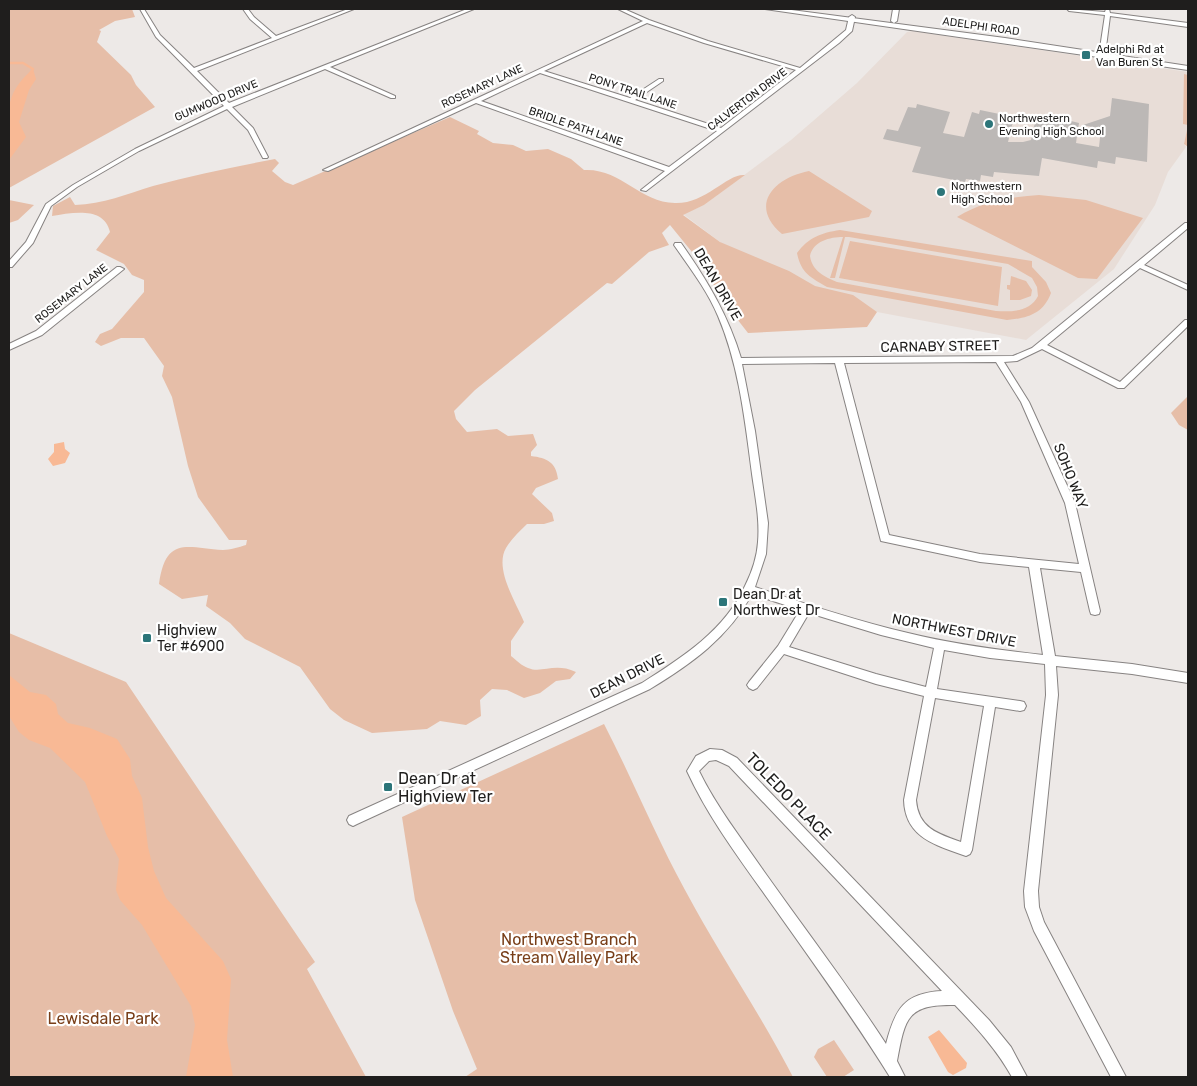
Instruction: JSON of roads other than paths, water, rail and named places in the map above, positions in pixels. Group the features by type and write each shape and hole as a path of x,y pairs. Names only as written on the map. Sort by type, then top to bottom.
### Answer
{"main road":[{"name":"ADELPHI ROAD","path":"769,9 1188,63"},
{"name":"ADELPHI ROAD","path":"796,9 852,19 894,21 1102,52 1188,68"}],"street":[{"path":"142,9 152,28 192,71 255,133 265,157"},
{"path":"245,9 252,18 276,39"},
{"path":"192,71 352,9"},
{"name":"GUMWOOD DRIVE","path":"9,265 29,243 44,210 53,201 100,171 166,135 228,106 471,9"},
{"path":"620,9 647,21 706,42 801,70"},
{"path":"894,21 896,9"},
{"path":"1070,9 1108,12 1188,26"},
{"path":"1102,52 1108,12"},
{"name":"CALVERTON DRIVE","path":"644,190 847,34 852,19"},
{"name":"ROSEMARY LANE","path":"326,170 647,21"},
{"path":"324,67 394,96"},
{"name":"PONY TRAIL LANE","path":"539,71 722,130"},
{"path":"630,101 661,80"},
{"name":"BRIDLE PATH LANE","path":"476,101 670,170"},
{"name":"CARNABY STREET","path":"736,362 999,360 1026,354 1041,345 1188,225"},
{"name":"DEAN DRIVE","path":"354,820 646,686 681,664 714,638 727,625 749,588 763,544 763,516 752,441 736,362 730,338 717,308 678,244"},
{"path":"1139,266 1188,288"},
{"name":"ROSEMARY LANE","path":"9,347 39,333 120,269"},
{"path":"1041,345 1121,386 1188,322"},
{"name":"SOHO WAY","path":"999,360 1025,402 1070,503 1095,611"},
{"path":"839,361 885,538 980,558 1034,565 1084,568"},
{"path":"1034,565 1050,661 1052,695 1031,891 1032,907 1040,926 1119,1077"},
{"name":"NORTHWEST DRIVE","path":"749,588 807,608 940,645 1188,678"},
{"path":"753,686 782,650 807,608"},
{"path":"940,645 910,800 910,818 922,831 966,850 990,702"},
{"path":"782,650 876,680 932,693 1020,706"},
{"name":"TOLEDO PLACE","path":"898,1077 858,1012 768,888 702,789 693,771 696,762 706,755 716,753 726,756 733,762 959,998 1006,1052 1020,1077"},
{"path":"889,1062 897,1023 908,1006 934,996 959,998"}],"waterway":[{"path":"9,63 23,63 33,69 31,72"}],"place":[{"name":"Adelphi Rd at Van Buren St","path":"1086,55"},
{"name":"Northwestern Evening High School","path":"989,124"},
{"name":"Northwestern High School","path":"941,192"},
{"name":"Dean Dr at Northwest Dr","path":"723,602"},
{"name":"Highview Ter #6900","path":"147,638"},
{"name":"Dean Dr at Highview Ter","path":"388,787"}],"park label":[{"name":"Northwest Branch Stream Valley Park","path":"569,948"},
{"name":"Lewisdale Park","path":"103,1018"}]}
